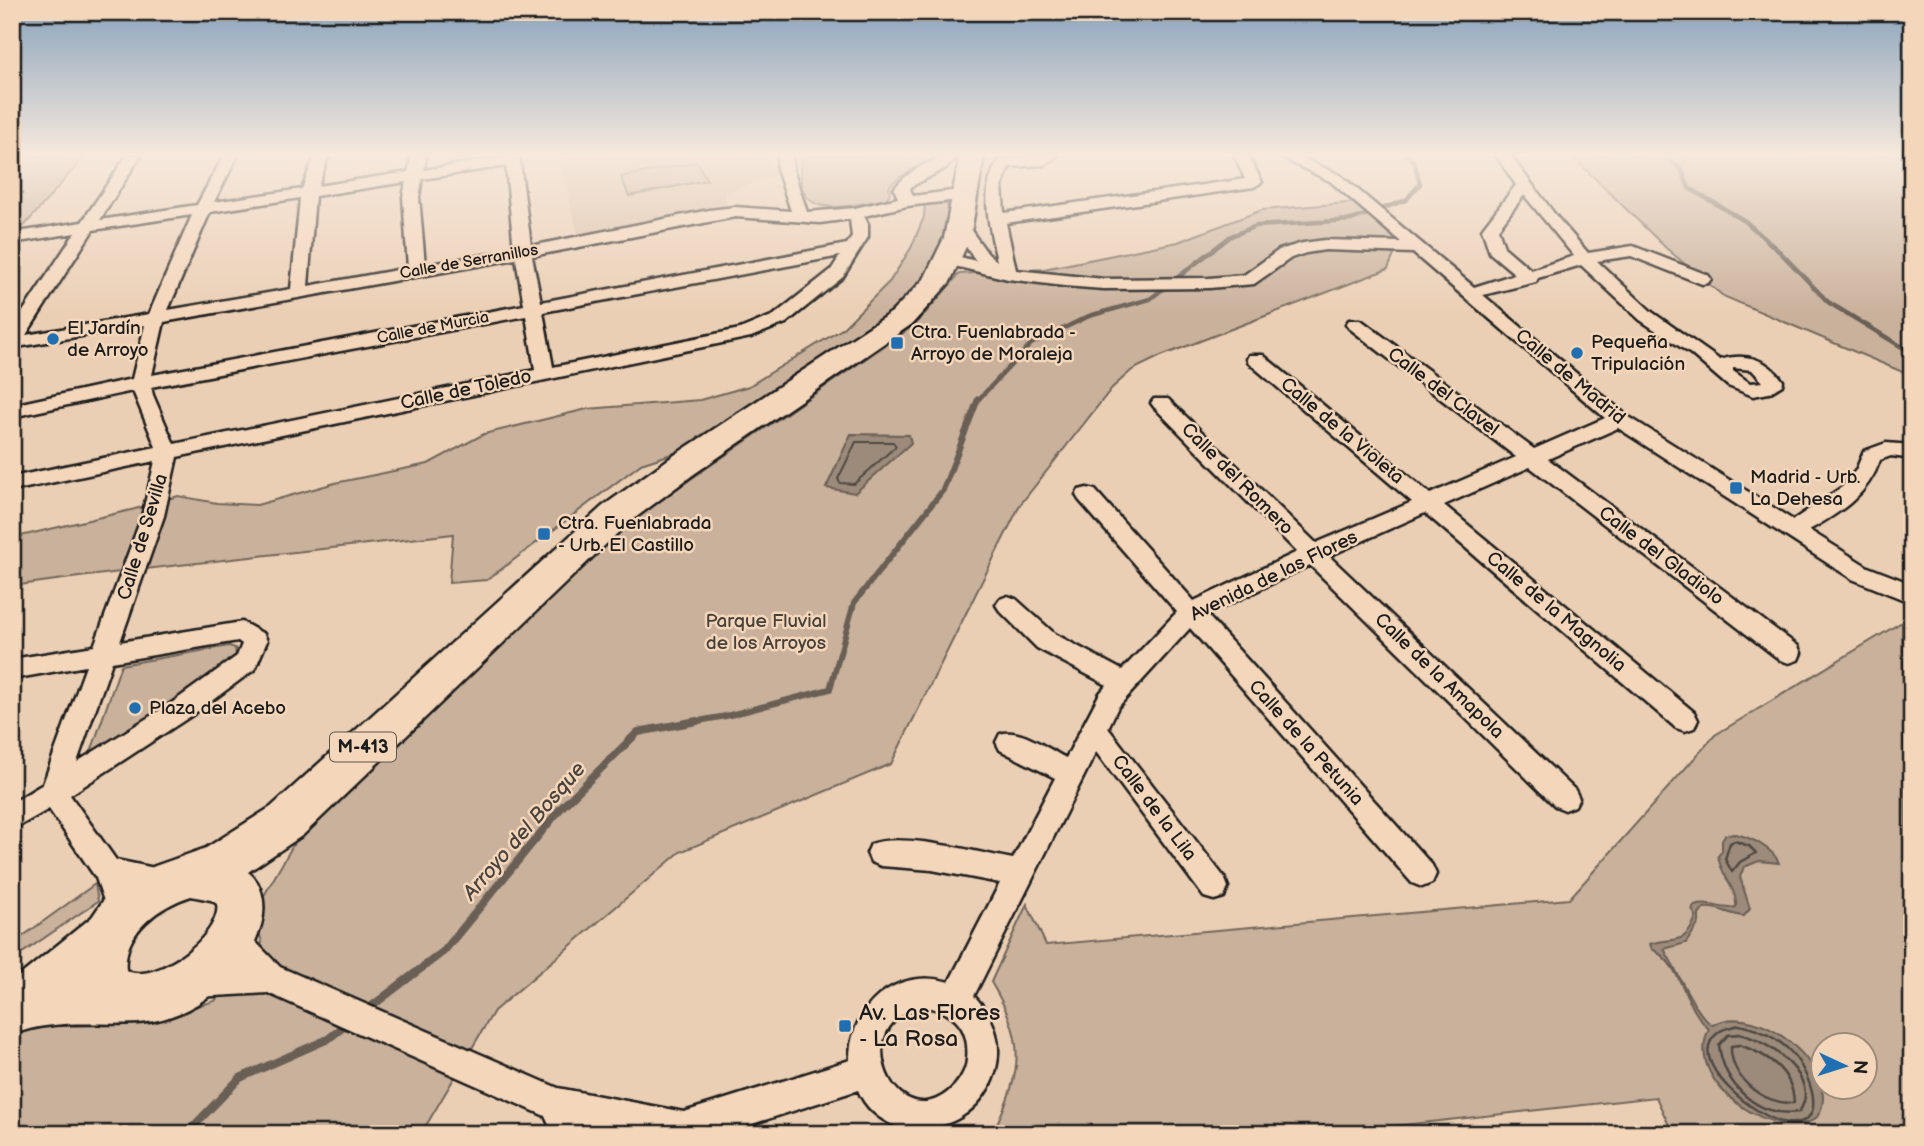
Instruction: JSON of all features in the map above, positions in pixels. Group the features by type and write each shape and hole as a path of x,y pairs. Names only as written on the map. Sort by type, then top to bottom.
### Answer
{"main road":[{"name":"M-413","path":"18,1008 112,906 220,864 287,821 615,515 682,466 902,318 945,265 961,228 964,208"},
{"name":"M-413","path":"18,1008 64,998 139,999 172,991 190,982 222,955 248,882 287,821"},
{"path":"179,878 209,875 224,879 234,889 236,920"},
{"path":"112,906 99,954 99,972 106,986 120,996 139,999"}],"street":[{"path":"12,342 98,208"},
{"path":"12,238 206,208"},
{"path":"299,294 307,208"},
{"path":"412,208 417,271"},
{"path":"517,208 545,373"},
{"path":"798,208 800,215"},
{"name":"Calle de Serranillos","path":"12,342 299,294 523,253 709,215 735,212 820,218 875,208"},
{"path":"998,208 1004,272"},
{"path":"997,219 1070,208"},
{"name":"Calle de Madrid","path":"1372,208 1619,420 1860,573 1912,594"},
{"path":"1506,208 1490,229 1496,249 1530,278"},
{"path":"1544,208 1586,258 1645,315 1689,345 1732,382 1748,388 1763,389 1772,385 1773,381 1767,372 1689,345"},
{"path":"141,383 155,320 203,209"},
{"path":"854,248 860,237 860,224 855,213"},
{"path":"961,228 982,258 1004,272"},
{"path":"945,265 950,275 975,268 1104,284 1236,283 1248,280 1285,254 1303,248 1325,245 1419,248"},
{"name":"Calle de Murcia","path":"12,411 141,383 854,248"},
{"name":"Calle de Toledo","path":"12,484 745,333 780,319 836,272 854,248"},
{"path":"1473,293 1530,278 1586,258 1633,251 1702,279"},
{"path":"945,265 982,258"},
{"path":"945,265 1004,272"},
{"name":"Calle del Clavel","path":"1355,324 1532,459"},
{"name":"Calle de la Violeta","path":"1256,359 1427,503"},
{"path":"1723,373 1724,365 1744,362"},
{"name":"Calle de Sevilla","path":"53,792 153,516 168,452 143,395 141,383"},
{"name":"Calle del Romero","path":"1161,403 1313,554"},
{"name":"Avenida de las Flores","path":"956,1000 1109,699 1190,613 1313,554 1619,420"},
{"path":"1790,531 1826,511 1857,487 1869,467 1871,456 1891,448 1912,452"},
{"name":"Calle del Gladiolo","path":"1532,459 1789,653"},
{"name":"Calle de la Petunia","path":"1087,495 1422,874"},
{"name":"Calle de la Magnolia","path":"1427,503 1685,720"},
{"name":"Calle de la Amapola","path":"1313,554 1565,798"},
{"path":"1008,605 1046,641 1123,682"},
{"path":"12,669 242,631 255,640 246,662 182,709 12,818"},
{"name":"Calle de la Lila","path":"1093,729 1214,887"},
{"path":"1009,742 1071,773"},
{"path":"53,792 112,906"},
{"path":"881,853 932,857 1020,874"},
{"path":"236,920 269,978"},
{"path":"190,982 269,978 557,1104 680,1132 867,1070"},
{"path":"926,992 956,1000 977,1021 985,1044 981,1077 969,1098 948,1123 904,1115 887,1104 872,1086 867,1070 866,1045 872,1027 888,1007 903,997 926,992"},
{"path":"557,1104 570,1134"}],"shaded area":[{"path":"571,208 708,208 578,234"}],"green space":[{"path":"12,208 39,208 12,240"},
{"path":"925,208 952,208 956,211 926,274 893,311 696,446 641,464 487,580 449,583 453,534 12,586 12,538 178,496 217,503 257,505 335,483 428,464 484,434 587,409 700,400 749,386 842,329 890,281 911,248 924,217"},
{"name":"Parque Fluvial de los Arroyos","path":"1365,208 1395,238 1394,255 1388,269 1161,356 1132,370 1112,388 1020,505 891,764 680,852 494,1011 421,1134 12,1134 12,1036 83,1015 143,1022 215,1001 262,943 254,913 297,838 618,529 916,324 959,274 1044,269 1178,242 1262,210"},
{"path":"1626,208 1912,208 1912,376 1723,296 1666,248"},
{"path":"1902,622 1912,1134 1673,1134 1656,1097 1358,1130 1354,1134 992,1134 1010,1092 1017,1057 1011,1022 991,982 1027,904 1046,945 1569,899 1715,735"},
{"name":"Plaza del Acebo","path":"229,646 235,648 236,655 228,663 92,755 121,665"},
{"path":"95,884 98,901 12,960 12,944"}],"water":[{"path":"851,434 909,435 911,443 855,493 826,488"},
{"path":"1735,834 1760,844 1772,853 1779,863 1759,861 1744,867 1740,877 1750,909 1744,916 1704,908 1699,915 1699,923 1686,943 1664,949 1707,1021 1713,1025 1732,1020 1754,1022 1775,1031 1808,1062 1808,1100 1823,1100 1817,1117 1802,1124 1783,1124 1762,1117 1741,1106 1723,1090 1710,1072 1704,1051 1709,1029 1693,1009 1677,975 1650,944 1678,939 1688,933 1696,916 1692,910 1694,906 1736,907 1734,894 1719,863 1718,856 1722,851 1725,835"}],"waterway":[{"name":"Arroyo del Bosque","path":"977,401 1031,344 1089,316 1150,299 1231,236 1256,226 1351,220 1383,208"},
{"path":"1724,208 1745,221 1781,253 1828,302 1912,353"},
{"name":"Arroyo del Bosque","path":"687,723 726,716 830,689 854,603 943,490 977,401"},
{"name":"Arroyo del Bosque","path":"364,1012 444,951 561,808 638,732 697,721"},
{"name":"Arroyo del Bosque","path":"186,1134 240,1078 328,1039 350,1022"}],"place":[{"name":"El Jardín de Arroyo","path":"53,339"},
{"name":"Ctra. Fuenlabrada - Arroyo de Moraleja","path":"897,343"},
{"name":"Pequeña Tripulación","path":"1577,353"},
{"name":"Madrid - Urb. La Dehesa","path":"1736,488"},
{"name":"Ctra. Fuenlabrada - Urb. El Castillo","path":"544,534"},
{"name":"Plaza del Acebo","path":"135,708"},
{"name":"Av. Las Flores - La Rosa","path":"845,1026"}]}
